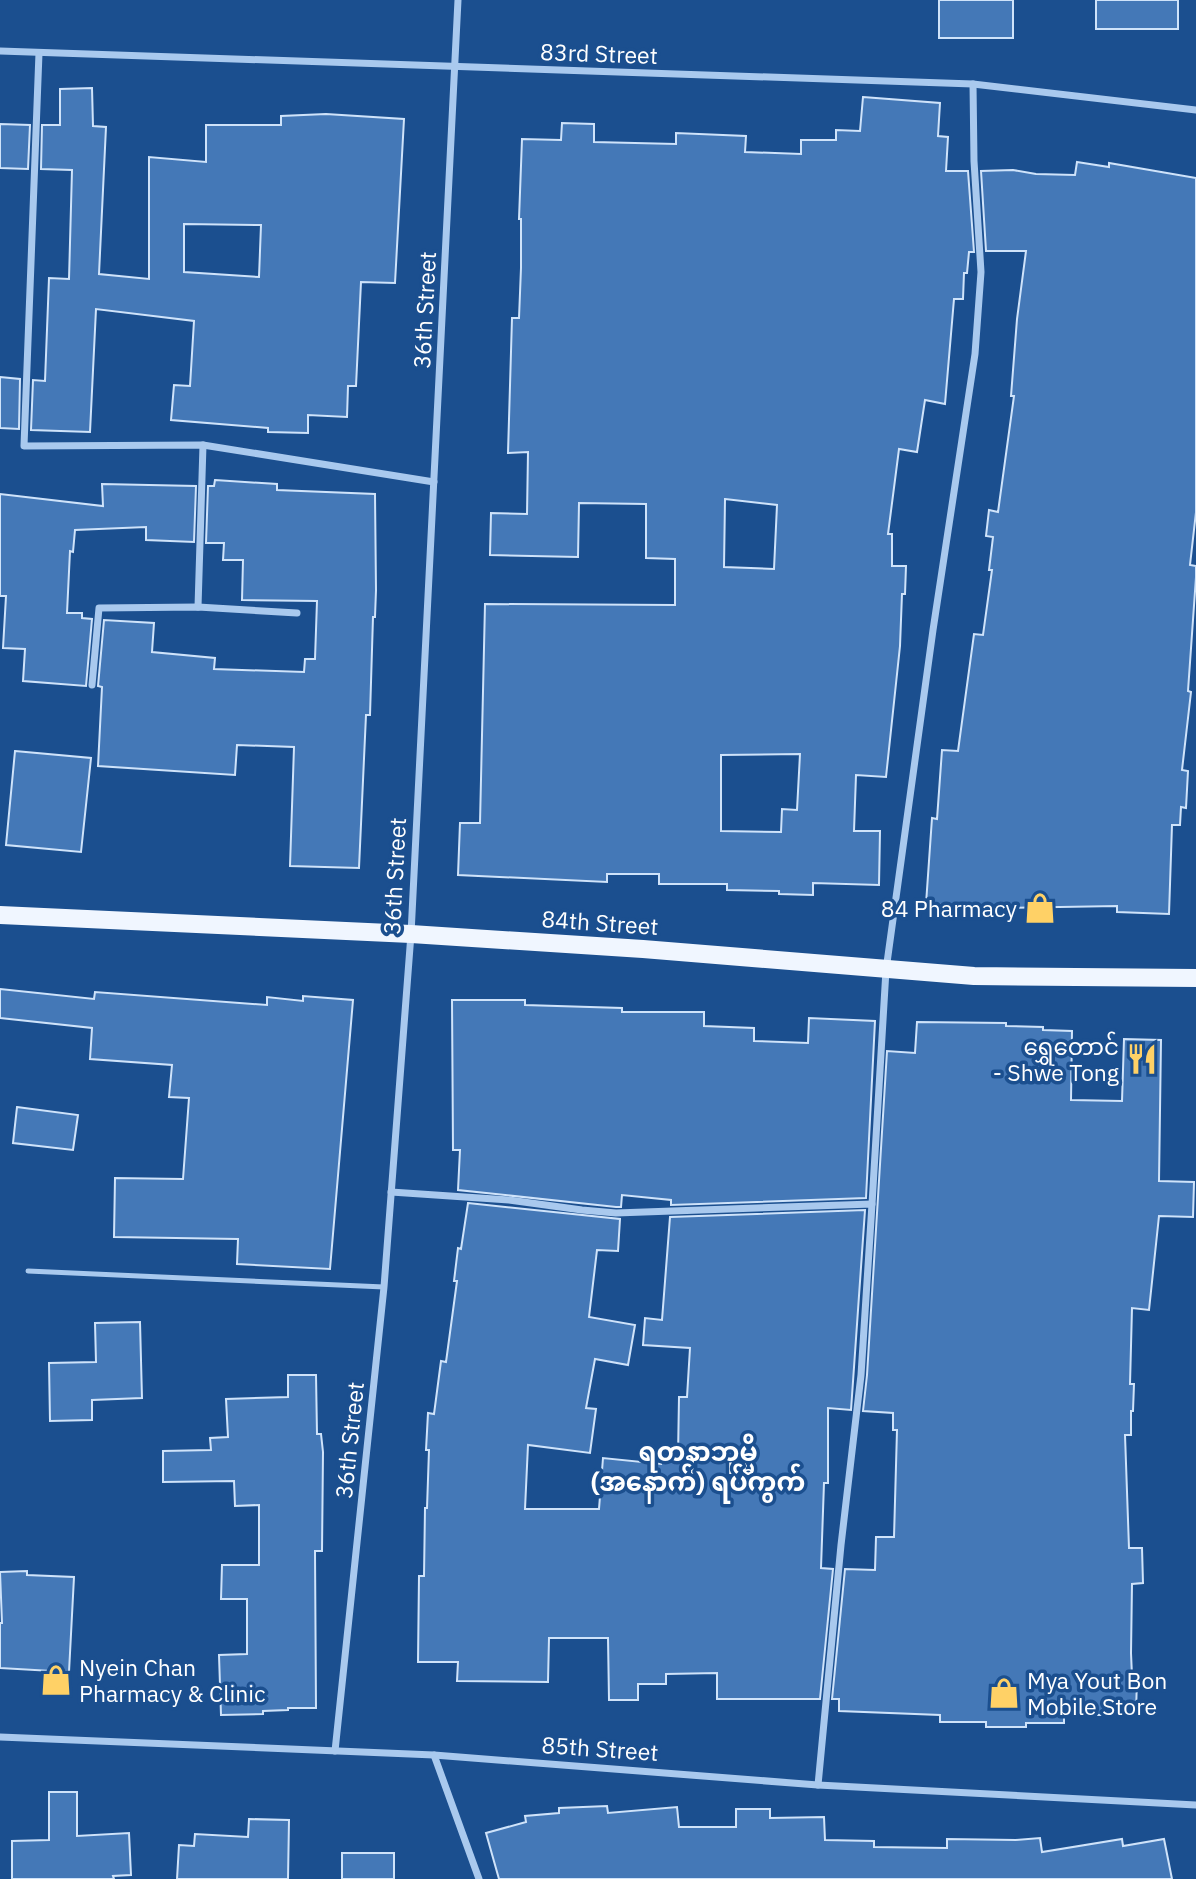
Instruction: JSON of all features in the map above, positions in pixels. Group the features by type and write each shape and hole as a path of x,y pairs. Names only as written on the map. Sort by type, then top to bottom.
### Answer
{"main road":[{"name":"84th Street","path":"0,915 643,948 974,976 1196,978"}],"street":[{"name":"36th Street","path":"335,1751 384,1287 411,934 458,0"},
{"name":"83rd Street","path":"0,51 973,85 1196,110"},
{"path":"39,52 24,446 203,445 434,482"},
{"path":"818,1785 841,1545 861,1375 887,970 912,777 975,354 981,272 974,161 973,85"},
{"path":"198,607 203,445"},
{"path":"92,685 99,608 198,607 296,612"},
{"path":"391,1192 509,1200 616,1213 872,1204"},
{"name":"85th Street","path":"0,1737 434,1755 818,1785 1196,1805"},
{"path":"434,1755 479,1879"}],"lane":[{"path":"28,1271 384,1287"}],"building":[{"path":"939,0 1013,0 1013,38 939,38"},
{"path":"1096,0 1178,0 1178,29 1096,29"},
{"path":"92,88 93,126 106,127 99,274 149,279 149,157 206,162 206,125 281,125 281,116 326,114 404,119 395,283 361,282 356,386 348,386 347,417 308,415 308,433 268,432 268,428 171,420 174,385 190,386 194,321 96,309 90,432 31,430 33,380 45,381 49,278 69,279 72,170 41,169 42,125 60,125 60,89","holes":["184,224 261,225 259,277 184,272"]},
{"path":"863,97 940,103 938,136 948,137 946,171 968,171 974,252 969,252 967,273 964,273 963,299 954,299 945,404 925,400 917,452 899,449 888,534 892,534 892,566 906,566 905,594 902,594 900,646 886,777 856,775 854,831 880,831 879,885 813,883 813,895 727,890 727,884 659,884 659,874 607,874 607,882 458,875 460,823 480,823 485,604 675,605 675,559 646,558 646,504 579,503 578,557 490,555 491,513 527,514 528,452 508,453 512,318 519,318 522,139 561,140 562,123 594,124 594,142 676,144 676,133 746,136 745,152 801,154 801,140 836,140 836,130 860,131","holes":["725,499 777,505 774,569 724,567","800,754 797,810 782,809 781,832 721,831 721,755"]},
{"path":"0,124 30,125 28,169 0,168"},
{"path":"1077,162 1109,167 1109,163 1196,178 1196,512 1190,565 1196,566 1196,577 1188,691 1191,692 1182,770 1188,771 1186,808 1181,807 1180,825 1172,825 1169,914 1117,912 1117,906 1008,908 926,904 932,818 937,819 942,750 958,751 974,634 983,635 992,570 989,570 993,537 986,536 989,510 998,512 1014,396 1011,396 1017,319 1026,251 986,251 981,171 1013,170 1036,174 1075,175"},
{"path":"0,377 20,379 19,429 0,428"},
{"path":"215,480 277,484 277,490 375,494 375,617 370,715 366,715 359,868 290,866 294,747 237,745 235,775 98,766 102,687 98,686 104,620 154,623 152,652 215,658 214,669 304,672 305,659 315,659 317,601 242,600 243,560 223,560 224,543 206,543 208,486 214,486"},
{"path":"102,484 196,486 194,542 146,540 146,527 75,530 73,552 70,551 67,613 82,613 82,618 92,619 86,686 23,681 25,649 3,648 6,596 0,596 0,494 103,506"},
{"path":"15,751 91,758 81,852 6,845"},
{"path":"0,989 94,999 95,992 267,1005 267,997 303,1001 303,996 353,1000 330,1269 237,1264 238,1239 114,1237 115,1178 183,1179 189,1098 169,1097 172,1065 90,1059 92,1028 0,1018"},
{"path":"452,1000 525,1000 525,1005 622,1008 622,1012 704,1012 704,1026 754,1028 754,1041 808,1043 809,1018 875,1021 866,1198 671,1205 671,1200 622,1195 621,1207 616,1207 458,1190 460,1150 453,1150"},
{"path":"917,1022 1006,1023 1006,1026 1072,1031 1071,1100 1122,1101 1124,1039 1161,1040 1159,1181 1194,1182 1193,1217 1159,1216 1149,1310 1132,1308 1130,1384 1134,1384 1133,1411 1131,1435 1125,1435 1129,1548 1142,1548 1143,1583 1132,1584 1131,1653 1132,1676 1137,1676 1136,1715 1064,1715 1064,1723 986,1727 986,1722 940,1722 940,1715 839,1711 839,1699 832,1699 845,1569 875,1570 876,1537 894,1537 897,1430 893,1430 893,1413 863,1411 887,1051 915,1053"},
{"path":"17,1107 78,1115 73,1150 13,1143"},
{"path":"468,1203 620,1219 618,1251 597,1250 589,1317 635,1325 628,1365 595,1359 586,1408 596,1409 590,1453 528,1445 525,1509 599,1509 603,1458 661,1464 661,1455 678,1456 679,1397 687,1397 690,1348 643,1345 645,1318 662,1320 670,1217 865,1210 851,1410 828,1408 828,1483 824,1483 821,1568 833,1569 820,1699 717,1699 717,1673 666,1674 666,1684 638,1684 638,1700 609,1700 608,1638 549,1638 548,1682 457,1681 458,1662 418,1662 419,1576 424,1576 427,1508 428,1413 434,1414 441,1361 446,1362 457,1281 454,1281 458,1248 461,1249"},
{"path":"140,1322 142,1398 92,1400 92,1420 50,1421 49,1363 96,1362 95,1323"},
{"path":"288,1375 316,1375 317,1434 321,1434 323,1452 322,1551 315,1551 316,1708 221,1715 219,1655 247,1654 247,1599 221,1599 222,1565 259,1565 259,1505 235,1506 234,1481 163,1482 163,1451 211,1450 210,1438 228,1437 226,1399 288,1397"},
{"path":"27,1571 27,1575 74,1577 69,1672 0,1668 0,1572"},
{"path":"49,1792 77,1792 77,1836 129,1833 131,1875 113,1876 114,1879 12,1879 12,1841 49,1840"},
{"path":"607,1806 608,1813 677,1807 679,1827 736,1827 736,1809 770,1809 770,1818 824,1817 825,1840 874,1841 874,1847 947,1848 947,1839 1040,1838 1042,1852 1122,1839 1123,1846 1164,1839 1172,1879 499,1879 486,1833 526,1822 525,1816 559,1813 559,1808"},
{"path":"249,1819 289,1820 288,1879 177,1879 179,1845 194,1846 195,1834 248,1837"},
{"path":"342,1853 394,1853 394,1879 342,1879"}],"place":[{"name":"84 Pharmacy","path":"1040,908"},
{"name":"ရွှေတောင် - Shwe Tong","path":"1142,1059"},
{"name":"Nyein Chan Pharmacy & Clinic","path":"56,1680"},
{"name":"Mya Yout Bon Mobile Store","path":"1004,1693"}],"district":[{"name":"ရတနာဘုမ္မိ (အနောက်) ရပ်ကွက်","path":"698,1466"}]}
